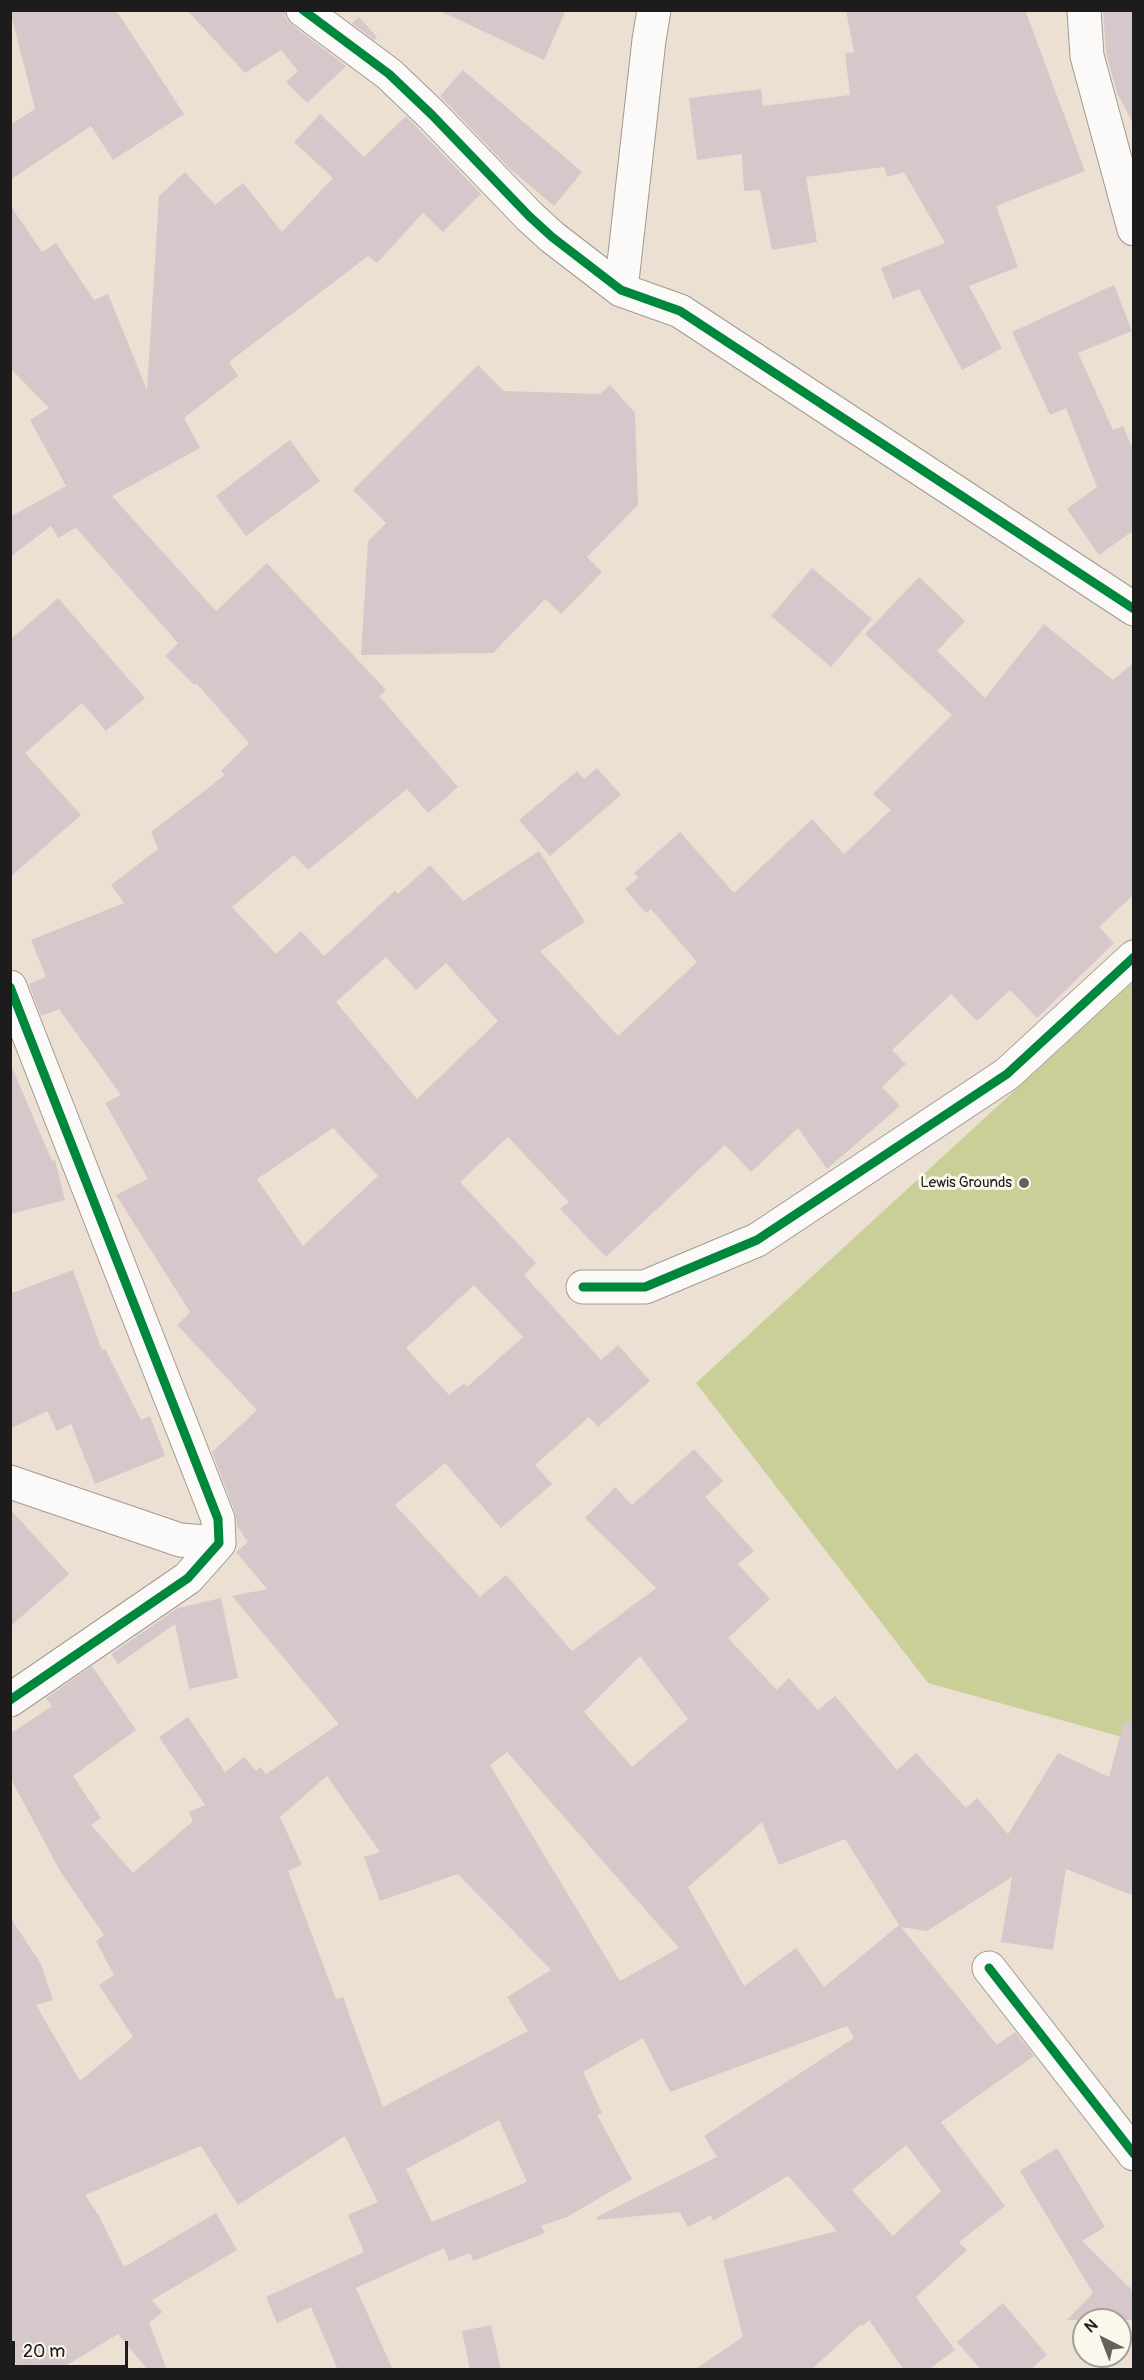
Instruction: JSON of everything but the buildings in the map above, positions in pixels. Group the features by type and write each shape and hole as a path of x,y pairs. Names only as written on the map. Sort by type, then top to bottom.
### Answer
{"street":[{"path":"303,10 389,74 432,115 529,216 552,237 621,290 680,311 1134,609"},
{"path":"621,290 654,10"},
{"path":"1084,10 1087,56 1134,229"},
{"path":"583,1287 645,1287 757,1240 1007,1074 1134,957"},
{"path":"10,987 218,1519 219,1544 188,1578 10,1700"},
{"path":"10,1482 180,1540 219,1544"},
{"path":"989,1968 1134,2154"}],"green space":[{"name":"Lewis Grounds","path":"1133,982 1133,1740 928,1683 696,1383"}],"cycle path":[{"path":"303,10 389,74 432,115 529,216 552,237 621,290 680,311 1134,609"},
{"path":"583,1287 645,1287 757,1240 1007,1074 1134,957"},
{"path":"10,987 218,1519 219,1543 188,1578 10,1700"},
{"path":"989,1968 1134,2154"}],"place":[{"name":"Lewis Grounds","path":"1024,1183"}]}
